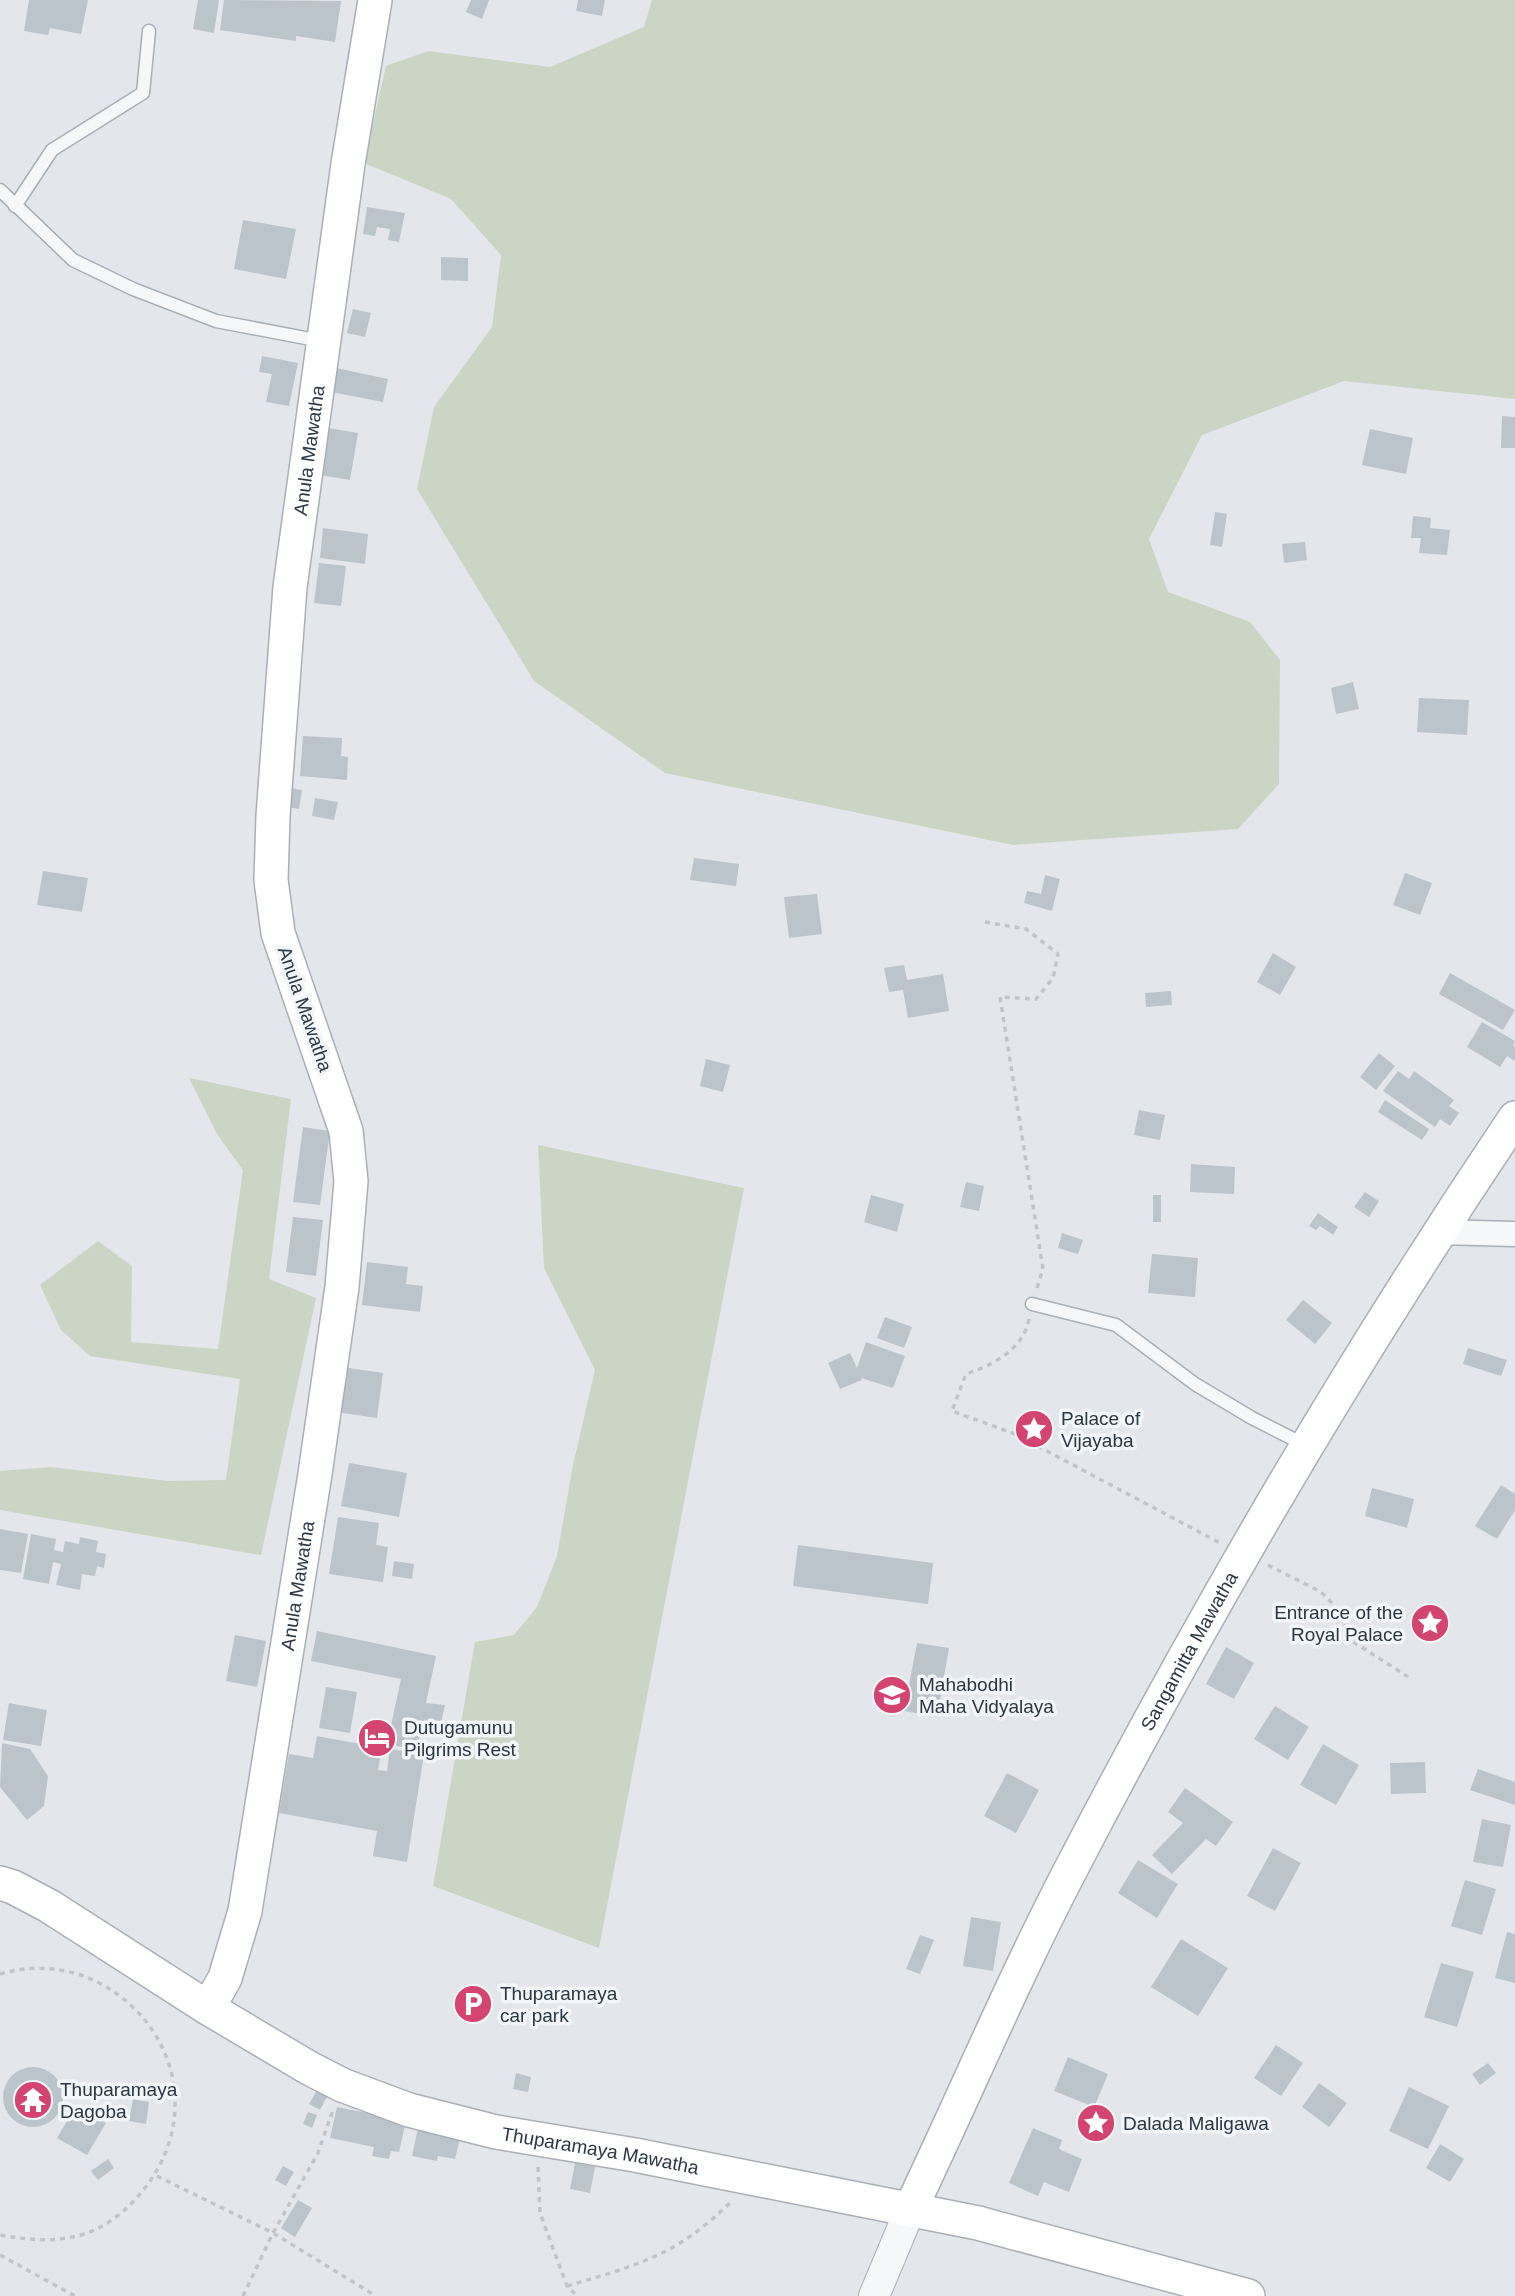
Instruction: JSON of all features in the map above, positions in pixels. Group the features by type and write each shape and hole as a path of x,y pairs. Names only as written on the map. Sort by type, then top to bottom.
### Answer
{"main road":[{"name":"Anula Mawatha","path":"208,2008 225,1978 245,1911 315,1474 342,1287 351,1181 346,1131 278,933 271,880 287,615 301,496 357,102 375,0"},
{"name":"Sangamitta Mawatha","path":"910,2210 1070,1871 1190,1647 1372,1337 1438,1232 1515,1118"},
{"name":"Thuparamaya Mawatha","path":"0,1883 48,1906 208,2008 309,2068 342,2085 409,2110 449,2122 758,2178 978,2223 1248,2296"}],"street":[{"path":"1438,1232 1515,1234"},
{"path":"874,2296 910,2210"}],"lane":[{"path":"15,206 52,150 144,93 149,31"},
{"path":"0,190 73,260 133,289 216,321 325,342"},
{"path":"1032,1304 1116,1325 1195,1384 1252,1418 1307,1446"}],"path":[{"path":"985,922 1026,929 1058,954 1054,978 1036,999 1000,997 1043,1269 1028,1325 1017,1343 1005,1356 966,1374 957,1391 952,1411 1015,1434 1243,1556 1274,1567 1321,1592 1336,1607 1352,1641 1409,1678"},
{"path":"0,1974 17,1969 56,1968 94,1979 127,1999 153,2028 170,2063 176,2101 172,2140 156,2175 126,2211 86,2233 40,2242 0,2235"},
{"path":"243,2296 273,2233 318,2153 342,2085"},
{"path":"540,2140 537,2177 540,2213 567,2286 577,2296"},
{"path":"156,2175 273,2233 376,2296"},
{"path":"567,2286 639,2263 676,2246 707,2224 758,2178"},
{"path":"0,2255 75,2296"}],"green space":[{"path":"652,0 1515,0 1515,399 1344,381 1202,435 1149,539 1168,592 1250,622 1280,660 1279,784 1238,829 1013,845 665,773 534,681 417,489 434,407 492,327 501,255 451,199 364,163 386,66 428,51 550,67 644,27"},
{"path":"189,1078 291,1099 269,1279 316,1298 261,1555 0,1510 0,1471 51,1467 168,1481 226,1480 240,1379 90,1356 61,1330 40,1285 98,1241 132,1266 131,1342 218,1349 243,1170 217,1134"},
{"path":"538,1145 744,1188 599,1948 433,1886 475,1642 514,1635 537,1607 557,1556 573,1465 595,1370 544,1268"}],"building":[{"path":"29,0 88,0 81,34 50,28 48,35 24,31"},
{"path":"198,0 219,0 214,33 193,29"},
{"path":"224,0 341,1 335,42 296,36 296,41 220,30"},
{"path":"471,0 489,0 482,19 466,12"},
{"path":"578,0 605,0 602,16 576,11"},
{"path":"367,207 405,213 399,242 388,240 390,229 377,227 375,236 363,234"},
{"path":"243,220 296,229 286,279 234,269"},
{"path":"441,257 468,258 468,281 441,280"},
{"path":"353,309 371,313 365,337 347,333"},
{"path":"262,356 298,363 289,406 266,402 272,374 259,372"},
{"path":"336,368 388,379 383,402 331,392"},
{"path":"1502,416 1515,417 1515,448 1501,448"},
{"path":"328,428 358,433 350,480 320,475"},
{"path":"1370,429 1413,438 1406,474 1362,465"},
{"path":"1215,512 1227,514 1222,547 1210,545"},
{"path":"1413,516 1431,518 1430,528 1450,530 1447,555 1419,553 1421,538 1411,538"},
{"path":"323,528 368,534 365,564 320,558"},
{"path":"1305,542 1307,560 1284,563 1282,544"},
{"path":"319,563 346,566 341,606 314,603"},
{"path":"1353,682 1359,709 1336,714 1331,688"},
{"path":"1419,698 1469,700 1467,735 1417,732"},
{"path":"303,736 342,738 341,756 348,757 347,780 300,776"},
{"path":"285,787 302,790 299,809 282,806"},
{"path":"315,798 338,802 334,820 312,816"},
{"path":"694,858 739,864 736,886 690,880"},
{"path":"43,871 88,878 82,912 37,905"},
{"path":"1405,873 1432,883 1420,915 1393,905"},
{"path":"1045,875 1060,879 1052,911 1024,903 1027,891 1041,894"},
{"path":"817,894 822,934 789,938 784,897"},
{"path":"1273,953 1296,967 1280,995 1257,982"},
{"path":"904,965 907,980 943,974 949,1011 908,1018 903,990 889,992 884,968"},
{"path":"1450,973 1515,1010 1503,1030 1439,994"},
{"path":"1171,991 1172,1005 1146,1007 1145,993"},
{"path":"1482,1022 1515,1041 1515,1061 1507,1056 1500,1067 1467,1047"},
{"path":"1379,1053 1395,1066 1376,1090 1360,1077"},
{"path":"706,1059 730,1065 723,1092 700,1086"},
{"path":"1398,1071 1409,1079 1414,1071 1454,1100 1449,1106 1459,1113 1450,1126 1440,1119 1435,1127 1383,1091"},
{"path":"1385,1100 1429,1129 1422,1140 1378,1112"},
{"path":"1139,1110 1165,1115 1160,1140 1134,1135"},
{"path":"303,1127 330,1131 320,1205 293,1202"},
{"path":"1191,1164 1235,1167 1234,1194 1190,1192"},
{"path":"966,1182 984,1186 979,1211 960,1207"},
{"path":"1365,1192 1379,1201 1369,1217 1354,1207"},
{"path":"871,1195 904,1204 897,1232 864,1222"},
{"path":"1153,1195 1161,1195 1161,1222 1153,1222"},
{"path":"1318,1213 1338,1227 1333,1235 1320,1226 1316,1230 1309,1226"},
{"path":"293,1217 323,1220 316,1276 286,1272"},
{"path":"1062,1233 1083,1240 1078,1254 1058,1248"},
{"path":"1152,1254 1198,1258 1195,1297 1148,1293"},
{"path":"367,1262 408,1267 406,1284 423,1286 420,1312 362,1305"},
{"path":"1303,1300 1332,1323 1315,1344 1286,1320"},
{"path":"885,1317 912,1327 904,1348 877,1338"},
{"path":"866,1342 905,1356 893,1388 861,1378 862,1380 840,1389 828,1363 850,1353 857,1368"},
{"path":"1468,1348 1507,1360 1501,1376 1463,1364"},
{"path":"342,1367 383,1373 377,1418 336,1412"},
{"path":"349,1463 407,1473 399,1517 341,1506"},
{"path":"1501,1485 1515,1494 1515,1510 1497,1539 1475,1526"},
{"path":"1372,1488 1414,1499 1407,1528 1365,1516"},
{"path":"338,1517 379,1523 376,1545 388,1547 383,1582 329,1574"},
{"path":"0,1529 28,1534 21,1573 0,1570"},
{"path":"31,1534 56,1539 54,1550 63,1552 65,1541 79,1544 80,1537 98,1541 96,1552 106,1554 104,1568 97,1566 95,1576 82,1574 80,1590 56,1585 61,1564 53,1562 49,1584 23,1579"},
{"path":"798,1545 933,1563 928,1604 793,1586"},
{"path":"394,1561 414,1564 412,1579 392,1576"},
{"path":"317,1631 436,1656 426,1703 445,1705 438,1736 420,1735 417,1750 387,1744 401,1679 311,1661"},
{"path":"235,1635 266,1641 257,1687 226,1681"},
{"path":"917,1643 949,1648 937,1717 904,1711"},
{"path":"1226,1647 1254,1663 1234,1699 1206,1684"},
{"path":"326,1687 357,1692 350,1733 319,1728"},
{"path":"9,1703 47,1710 41,1746 3,1740"},
{"path":"1275,1706 1309,1727 1288,1760 1254,1739"},
{"path":"317,1736 382,1748 378,1770 387,1771 390,1749 424,1754 407,1862 373,1856 377,1831 279,1813 289,1754 313,1758"},
{"path":"2,1743 30,1749 48,1776 44,1806 27,1820 0,1787"},
{"path":"1323,1744 1359,1765 1336,1805 1300,1785"},
{"path":"1425,1762 1426,1793 1391,1794 1390,1763"},
{"path":"1478,1769 1515,1782 1515,1805 1470,1790"},
{"path":"1007,1773 1039,1790 1016,1833 984,1816"},
{"path":"1185,1788 1233,1822 1216,1846 1206,1839 1172,1874 1152,1855 1183,1823 1168,1812"},
{"path":"1482,1819 1511,1825 1503,1867 1473,1862"},
{"path":"1273,1848 1301,1863 1275,1911 1247,1896"},
{"path":"1138,1860 1178,1884 1157,1918 1118,1893"},
{"path":"1465,1880 1496,1889 1482,1935 1451,1926"},
{"path":"971,1917 1001,1922 993,1971 963,1966"},
{"path":"1507,1932 1515,1934 1515,1983 1495,1978"},
{"path":"920,1935 934,1940 920,1974 906,1969"},
{"path":"1181,1939 1228,1968 1198,2016 1151,1987"},
{"path":"1441,1963 1474,1972 1457,2027 1424,2017"},
{"path":"1276,2045 1303,2063 1281,2096 1254,2078"},
{"path":"1068,2057 1108,2074 1094,2107 1054,2091"},
{"path":"1488,2063 1496,2073 1480,2085 1472,2074"},
{"name":"Thuparamaya Dagoba","path":"27,2067 39,2067 58,2080 63,2097 61,2109 50,2122 39,2127 27,2127 8,2114 3,2103 3,2091 16,2072"},
{"path":"516,2073 531,2077 528,2092 513,2089"},
{"path":"1319,2083 1347,2103 1329,2127 1302,2107"},
{"path":"321,2084 331,2089 320,2110 309,2104"},
{"path":"1409,2087 1449,2106 1428,2149 1389,2131"},
{"path":"133,2099 149,2102 146,2124 129,2121"},
{"path":"76,2106 106,2123 87,2155 57,2138"},
{"path":"337,2107 406,2121 399,2152 391,2151 389,2159 372,2156 374,2147 330,2138"},
{"path":"308,2112 317,2115 312,2128 303,2124"},
{"path":"419,2124 460,2138 455,2159 438,2156 437,2161 412,2156"},
{"path":"1033,2128 1062,2140 1059,2149 1082,2159 1069,2192 1044,2182 1038,2196 1009,2183"},
{"path":"1440,2144 1464,2159 1450,2182 1426,2168"},
{"path":"576,2158 596,2162 590,2193 570,2189"},
{"path":"108,2159 114,2168 98,2180 91,2171"},
{"path":"283,2166 294,2172 286,2186 275,2180"},
{"path":"298,2200 312,2208 295,2237 281,2228"}],"place":[{"name":"Palace of Vijayaba","path":"1034,1429"},
{"name":"Entrance of the Royal Palace","path":"1430,1623"},
{"name":"Mahabodhi Maha Vidyalaya","path":"892,1695"},
{"name":"Dutugamunu Pilgrims Rest","path":"377,1738"},
{"name":"Thuparamaya car park","path":"473,2004"},
{"name":"Thuparamaya Dagoba","path":"33,2100"},
{"name":"Dalada Maligawa","path":"1096,2123"}]}
